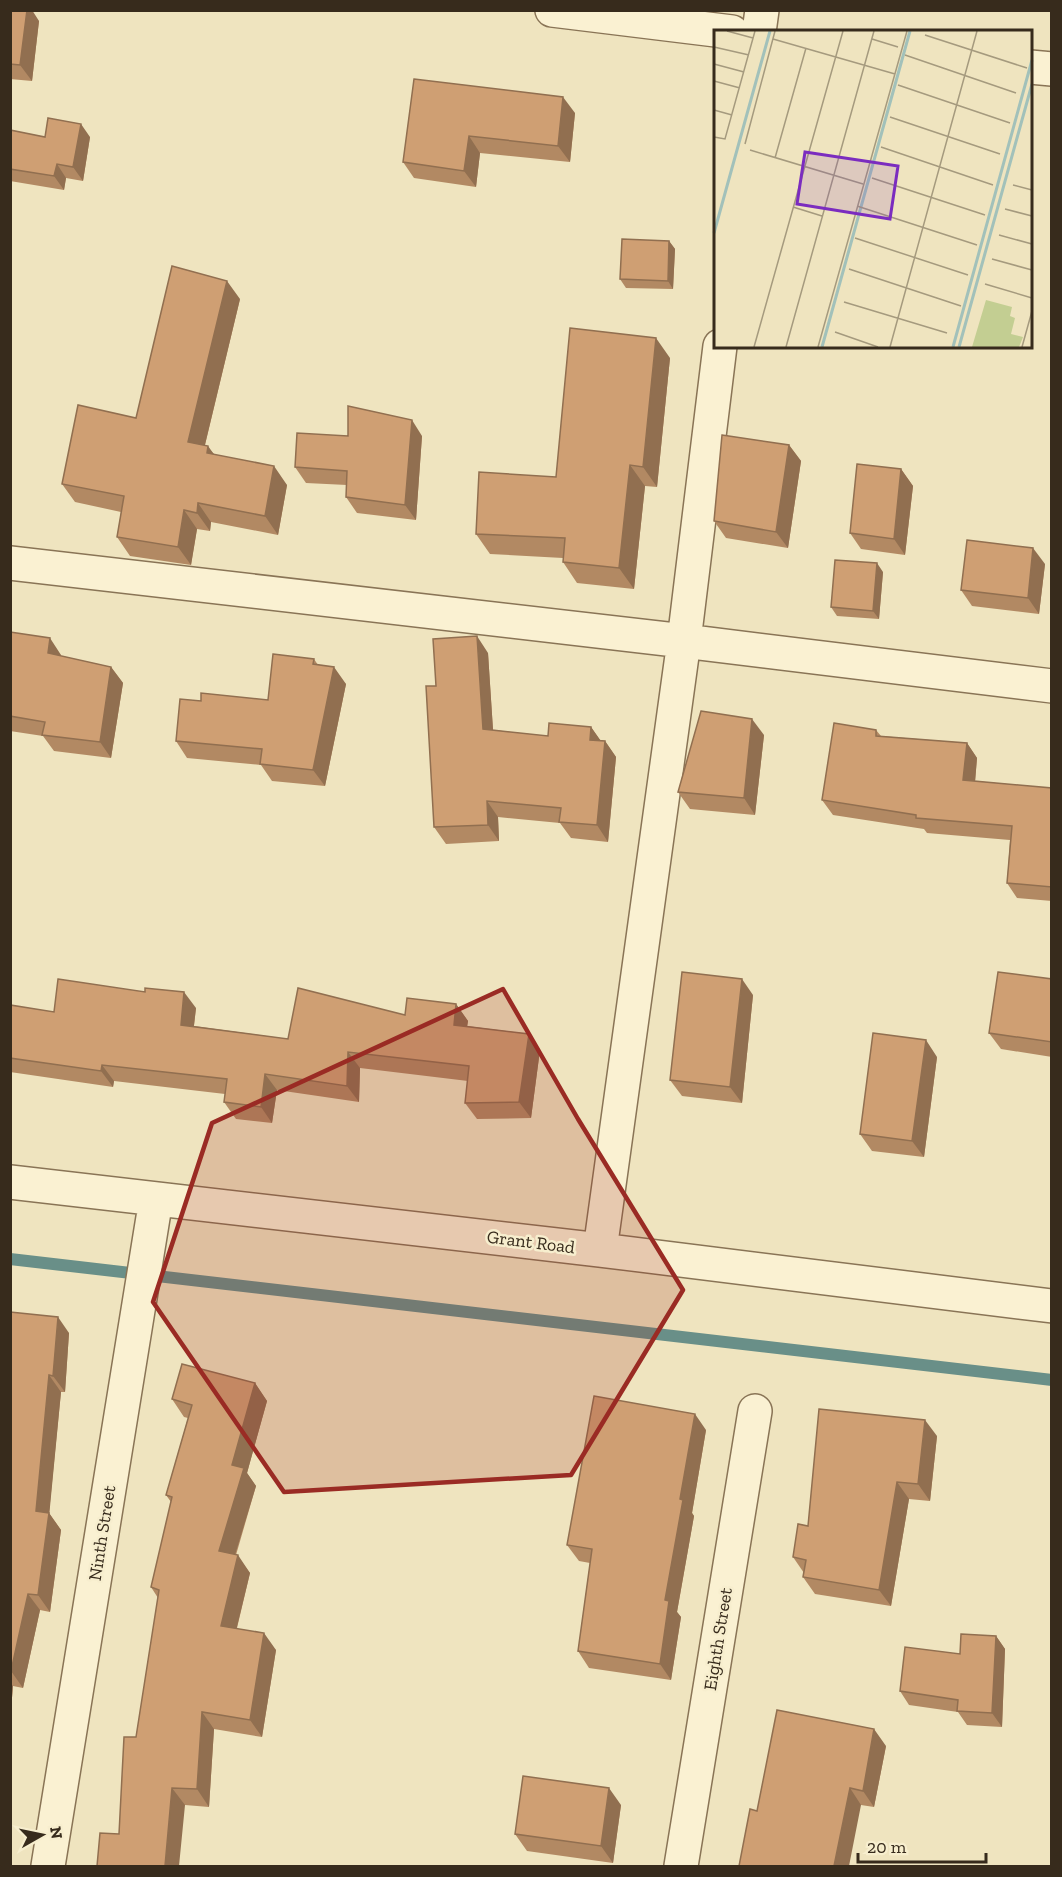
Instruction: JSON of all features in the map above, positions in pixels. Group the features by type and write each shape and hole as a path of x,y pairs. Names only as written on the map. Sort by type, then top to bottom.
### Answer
{"street":[{"path":"552,10 716,30"},
{"path":"759,30 762,10"},
{"path":"1032,67 1052,69"},
{"path":"600,1250 684,641 720,348"},
{"path":"10,563 1052,686"},
{"name":"Grant Road","path":"10,1182 600,1250 1052,1306"},
{"name":"Ninth Street","path":"48,1866 156,1199"},
{"name":"Eighth Street","path":"681,1866 754,1411"}],"highlighted area":[{"path":"503,989 578,1119 683,1290 571,1475 284,1492 153,1302 212,1123"}],"building":[{"path":"10,10 27,10 20,65 10,64"},
{"path":"414,79 563,97 558,146 469,136 464,171 403,162"},
{"path":"48,118 81,124 73,167 57,164 54,176 10,169 10,130 45,137"},
{"path":"622,239 669,241 668,281 620,279"},
{"path":"172,266 227,281 188,442 208,446 207,453 274,466 265,516 198,503 197,513 184,510 178,547 117,537 124,496 62,484 78,405 136,418"},
{"path":"570,328 656,338 643,467 630,465 619,568 563,562 565,538 476,534 479,472 556,477"},
{"path":"348,406 412,420 405,505 346,497 347,471 295,467 297,433 348,436"},
{"path":"722,435 789,445 776,532 714,521"},
{"path":"857,464 901,469 894,539 850,533"},
{"path":"967,540 1033,548 1028,598 961,590"},
{"path":"835,560 877,563 873,611 831,607"},
{"path":"10,632 50,638 48,653 111,667 100,742 42,735 45,722 10,716"},
{"path":"477,636 483,729 548,736 549,723 591,727 590,740 605,741 597,825 559,822 561,808 487,801 488,825 434,827 426,686 436,686 433,639"},
{"path":"273,654 314,659 313,664 334,667 313,770 260,764 262,749 176,741 180,699 201,701 201,693 268,700"},
{"path":"701,711 752,719 744,798 678,792"},
{"path":"834,723 876,730 876,736 967,743 963,780 1052,788 1052,887 1007,883 1012,826 916,818 916,815 822,800"},
{"path":"682,972 742,979 730,1087 670,1080"},
{"path":"998,972 1052,979 1052,1042 989,1033"},
{"path":"58,979 145,992 145,988 184,992 181,1025 288,1039 298,988 405,1015 407,998 456,1004 454,1025 529,1034 519,1102 465,1103 469,1066 348,1052 347,1086 265,1074 261,1107 224,1102 227,1079 102,1065 101,1071 10,1058 10,1005 54,1012"},
{"path":"873,1033 926,1040 912,1141 860,1134"},
{"path":"10,1312 58,1317 53,1376 49,1375 36,1511 49,1513 38,1595 28,1594 11,1671"},
{"path":"182,1364 255,1383 232,1465 244,1468 219,1551 238,1555 221,1626 264,1633 250,1720 202,1712 197,1789 172,1788 165,1866 97,1866 100,1833 119,1834 124,1737 136,1737 159,1590 151,1587 172,1497 166,1495 192,1405 172,1399"},
{"path":"594,1396 695,1414 680,1499 683,1500 665,1600 669,1601 660,1664 578,1651 592,1549 567,1545"},
{"path":"819,1409 925,1420 918,1484 897,1482 879,1590 803,1577 806,1560 793,1557 798,1524 808,1526"},
{"path":"961,1634 996,1636 992,1713 957,1711 958,1700 900,1691 905,1647 960,1654"},
{"path":"777,1710 874,1729 863,1791 850,1788 834,1866 739,1866 750,1809 757,1811"},
{"path":"523,1776 609,1788 601,1846 515,1834"}],"waterway":[{"path":"10,1259 1052,1380"}]}
